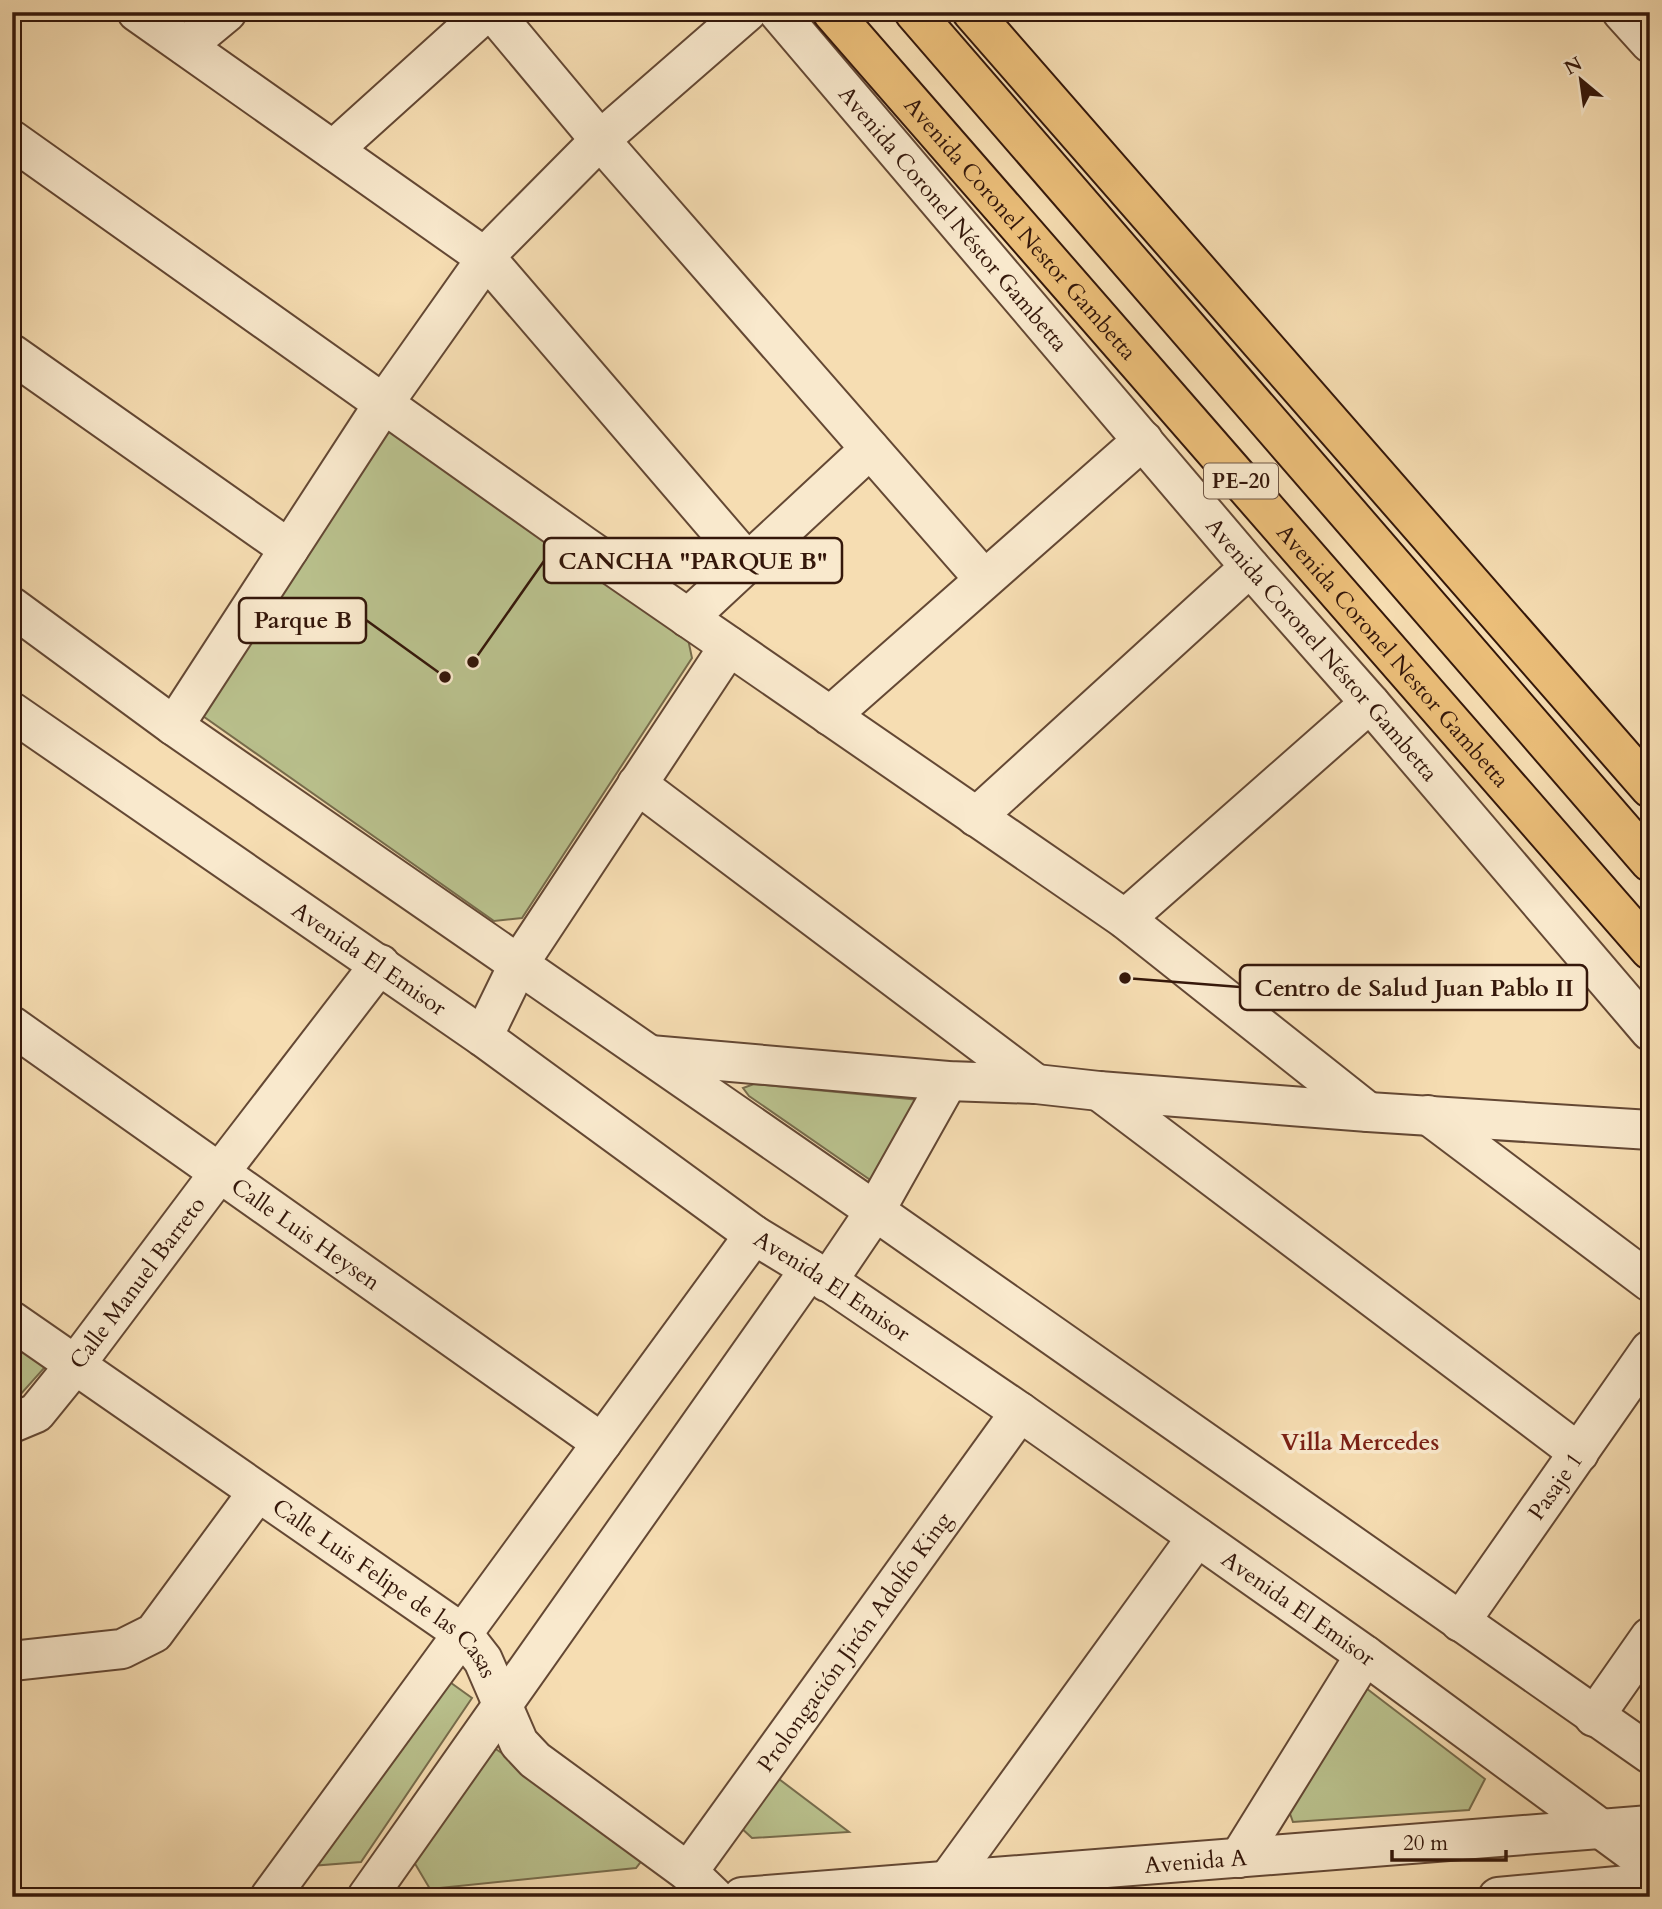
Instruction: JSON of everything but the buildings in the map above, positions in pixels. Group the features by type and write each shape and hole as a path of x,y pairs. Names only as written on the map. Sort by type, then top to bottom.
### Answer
{"highway":[{"name":"Avenida Coronel Nestor Gambetta","path":"832,12 1650,950"},
{"path":"914,12 1650,862"},
{"path":"972,12 1650,788"}],"street":[{"path":"137,12 486,258 748,563"},
{"path":"186,46 226,12"},
{"path":"332,150 486,12"},
{"path":"493,12 600,140 984,579"},
{"path":"174,726 384,403 495,246 600,140 747,12"},
{"name":"Avenida Coronel Néstor Gambetta","path":"778,12 1250,567 1650,1031"},
{"path":"1622,12 1650,43"},
{"path":"12,140 688,618 1125,919 1368,1112"},
{"path":"12,354 289,549"},
{"path":"830,716 1143,440"},
{"path":"688,618 870,449"},
{"path":"976,817 1250,567"},
{"path":"12,607 174,726 875,1211 1650,1754"},
{"path":"483,1037 517,965 729,646"},
{"path":"1125,919 1370,703"},
{"name":"Avenida El Emisor","path":"12,712 380,964 754,1235 1020,1412 1365,1655 1650,1866"},
{"path":"637,784 1036,1084"},
{"name":"Calle Manuel Barreto","path":"12,1423 36,1413 75,1365 380,964"},
{"name":"Calle Luis Heysen","path":"12,1027 220,1171 602,1443"},
{"path":"649,1055 948,1081 1036,1084 1368,1112 1650,1129"},
{"path":"367,1897 819,1276 875,1211 948,1081"},
{"path":"1099,1091 1579,1453"},
{"path":"1428,1115 1650,1282"},
{"path":"270,1897 754,1235"},
{"name":"Calle Luis Felipe de las Casas","path":"12,1321 462,1633 483,1660 519,1743 535,1760 701,1885"},
{"name":"Pasaje 1","path":"1460,1622 1650,1350"},
{"name":"Prolongación Jirón Adolfo King","path":"701,1885 1020,1412"},
{"path":"12,1661 122,1649 154,1633 257,1493"},
{"path":"948,1880 1197,1537"},
{"path":"1594,1717 1650,1637"},
{"path":"1239,1858 1365,1655"},
{"name":"Avenida A","path":"742,1897 1650,1825"},
{"path":"1499,1897 1650,1883"}],"green space":[{"path":"382,425 688,639 692,658 522,918 494,921 200,714"},
{"path":"754,1084 920,1100 879,1186 749,1096 743,1088"},
{"path":"12,1328 54,1357 12,1404"},
{"path":"440,1675 472,1698 361,1862 310,1866"},
{"path":"1362,1685 1485,1779 1469,1810 1293,1822 1285,1800"},
{"path":"488,1744 650,1850 636,1868 430,1889 414,1862"},
{"path":"771,1773 849,1832 752,1838 738,1825"}],"place":[{"name":"CANCHA \"PARQUE B\"","path":"473,662"},
{"name":"Parque B","path":"445,677"},
{"name":"Centro de Salud Juan Pablo II","path":"1125,978"}],"district":[{"name":"Villa Mercedes","path":"1360,1442"}]}
